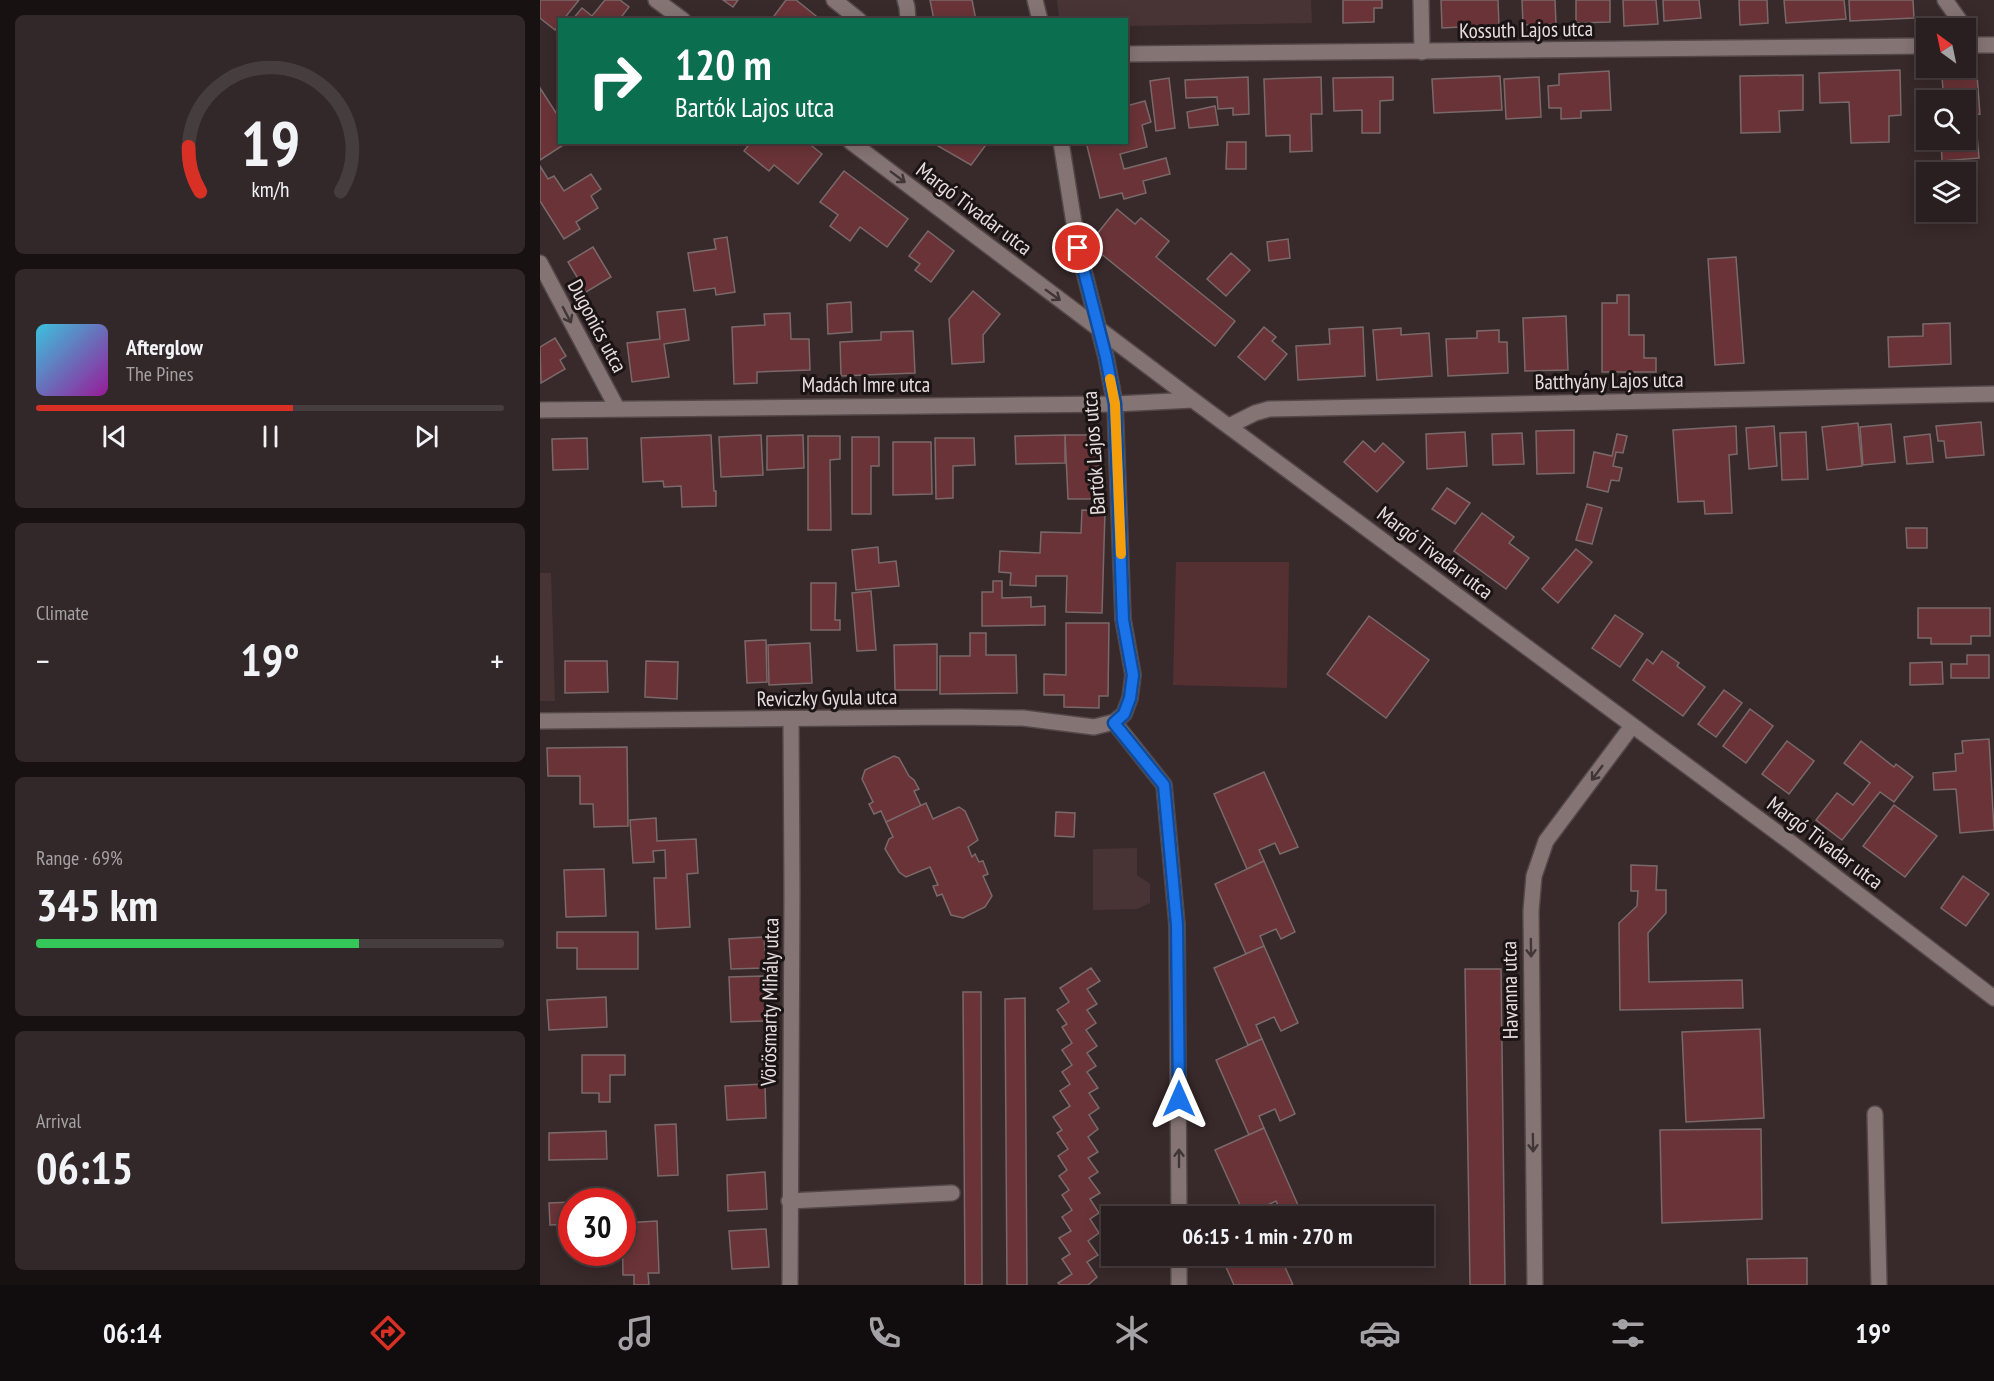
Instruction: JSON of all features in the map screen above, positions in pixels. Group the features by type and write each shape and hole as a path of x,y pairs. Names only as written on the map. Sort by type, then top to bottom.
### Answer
{"street":[{"path":"656,0 679,18"},
{"path":"834,0 856,18"},
{"path":"905,0 908,7 908,18"},
{"path":"1035,0 1040,18"},
{"path":"1421,0 1422,52"},
{"path":"1945,0 1957,18"},
{"path":"1976,45 1994,45"},
{"name":"Kossuth Lajos utca","path":"1128,54 1916,46"},
{"name":"Margó Tivadar utca","path":"854,144 1193,400 1803,852 1994,998"},
{"name":"Bartók Lajos utca","path":"1061,144 1078,248 1106,357 1115,404 1123,620 1133,675 1130,698 1124,714 1114,723"},
{"name":"Dugonics utca","path":"540,263 616,408"},
{"name":"Batthyány Lajos utca","path":"1229,426 1269,409 1994,394"},
{"name":"Madách Imre utca","path":"540,410 1115,404 1193,400"},
{"name":"Reviczky Gyula utca","path":"540,721 956,717 1023,718 1094,727 1114,723"},
{"name":"Vörösmarty Mihály utca","path":"790,719 792,892 790,1285"},
{"path":"1114,723 1164,785 1177,925 1179,1206"},
{"name":"Havanna utca","path":"1534,1285 1530,910 1534,876 1546,841 1632,726"},
{"path":"1875,1114 1879,1285"},
{"path":"789,1201 952,1193"},
{"path":"1179,1266 1179,1285"}],"shaded area":[{"path":"1057,0 1311,0 1312,23 1128,26 1128,18 1059,18"},
{"path":"1176,562 1289,562 1287,688 1173,685"},
{"path":"540,573 551,573 555,701 540,701"},
{"path":"1137,848 1137,875 1150,884 1150,903 1137,909 1093,910 1093,849"}],"building":[{"path":"540,0 579,0 565,18 558,18 558,26 555,30 540,18"},
{"path":"605,0 620,0 629,7 621,18 574,18 582,8 592,16"},
{"path":"723,0 738,0 733,7"},
{"path":"786,0 796,0 818,18 772,18"},
{"path":"930,0 972,0 976,18 934,18"},
{"path":"1343,0 1382,0 1382,8 1374,8 1374,22 1343,23"},
{"path":"1441,0 1498,0 1499,25 1442,28"},
{"path":"1522,0 1555,0 1556,24 1523,25"},
{"path":"1576,0 1610,0 1610,22 1576,23"},
{"path":"1623,0 1656,0 1658,24 1624,26"},
{"path":"1663,0 1699,0 1701,18 1664,21"},
{"path":"1739,0 1767,0 1768,23 1740,25"},
{"path":"1784,0 1844,0 1846,19 1786,23"},
{"path":"1849,0 1913,0 1914,18 1850,21"},
{"path":"1900,70 1901,115 1889,116 1889,142 1851,143 1849,102 1820,103 1819,73"},
{"path":"1609,71 1611,110 1581,111 1581,118 1561,119 1561,108 1549,108 1548,86 1559,85 1559,74"},
{"path":"1803,75 1803,110 1779,111 1780,132 1741,133 1740,76"},
{"path":"1976,75 1980,114 1976,115 1976,90 1943,90 1942,78 1976,78"},
{"path":"1500,76 1502,110 1434,113 1432,79"},
{"path":"1248,77 1249,114 1233,115 1233,108 1218,109 1217,97 1186,98 1185,80"},
{"path":"1321,77 1322,114 1311,114 1312,151 1290,152 1290,135 1266,136 1264,79"},
{"path":"1393,77 1393,100 1380,101 1380,133 1362,133 1362,110 1334,111 1333,78"},
{"path":"1539,77 1541,117 1506,119 1504,79"},
{"path":"1169,78 1175,128 1156,131 1150,81"},
{"path":"540,88 558,116 558,144 565,144 540,160"},
{"path":"1145,101 1151,122 1142,125 1147,147 1120,154 1124,169 1166,158 1170,174 1143,181 1146,193 1124,199 1122,193 1100,198 1086,144 1128,144 1128,105"},
{"path":"1215,106 1218,125 1189,128 1187,112"},
{"path":"1976,124 1979,158 1942,161 1941,150 1976,150"},
{"path":"1227,142 1246,142 1246,169 1226,169"},
{"path":"749,144 810,144 822,154 798,184 774,165 769,171 744,151"},
{"path":"939,144 987,144 971,165 938,146"},
{"path":"540,166 548,179 554,176 564,191 591,174 601,189 591,196 598,208 576,222 580,229 564,239 540,201"},
{"path":"844,171 908,219 887,247 860,227 850,241 830,226 838,215 820,202"},
{"path":"1117,209 1135,224 1141,218 1169,241 1156,257 1235,321 1215,346 1089,244"},
{"path":"928,231 954,251 931,282 915,270 920,264 909,256"},
{"path":"727,237 735,292 716,295 715,288 694,291 688,253 716,249 714,239"},
{"path":"1288,239 1290,258 1269,261 1267,242"},
{"path":"593,247 611,277 586,292 568,262"},
{"path":"1231,253 1250,270 1226,296 1207,279"},
{"path":"1736,257 1744,363 1715,365 1708,259"},
{"path":"973,291 1000,314 983,335 984,362 952,364 949,319"},
{"path":"1617,295 1629,295 1629,335 1644,335 1644,358 1656,358 1656,372 1602,372 1602,303 1617,303"},
{"path":"851,302 852,332 828,334 827,304"},
{"path":"685,309 689,340 664,344 669,377 632,382 627,343 660,339 657,312"},
{"path":"790,313 791,339 809,339 810,370 757,372 757,383 734,384 732,327 765,325 764,314"},
{"path":"1566,316 1568,370 1525,371 1523,318"},
{"path":"1950,323 1951,364 1889,367 1888,337 1923,336 1923,324"},
{"path":"1264,327 1276,337 1272,341 1287,354 1265,380 1238,357"},
{"path":"1363,327 1365,376 1298,380 1296,346 1330,344 1329,329"},
{"path":"1401,328 1401,335 1429,333 1432,376 1377,380 1373,330"},
{"path":"1499,330 1499,342 1507,342 1508,373 1448,376 1446,339 1477,338 1477,331"},
{"path":"913,331 915,373 841,376 840,342 881,340 881,332"},
{"path":"555,338 566,356 560,360 565,369 541,383 540,347"},
{"path":"1981,422 1984,455 1946,458 1944,441 1938,441 1936,426"},
{"path":"1858,423 1862,466 1827,470 1822,427"},
{"path":"1891,424 1895,462 1863,465 1860,427"},
{"path":"1736,426 1737,454 1729,455 1732,513 1705,514 1704,501 1678,502 1673,430"},
{"path":"1774,426 1777,466 1749,469 1746,428"},
{"path":"1574,430 1574,473 1537,474 1536,431"},
{"path":"1465,432 1467,466 1427,469 1426,434"},
{"path":"1806,432 1808,479 1782,480 1780,433"},
{"path":"1522,433 1524,464 1493,465 1492,434"},
{"path":"1617,434 1627,436 1623,453 1616,452 1613,466 1622,468 1619,481 1611,480 1608,492 1587,487 1594,452 1612,456"},
{"path":"1930,434 1933,462 1907,464 1904,437"},
{"path":"711,435 716,506 682,507 681,486 664,487 663,481 643,482 641,438"},
{"path":"761,435 763,475 721,477 719,437"},
{"path":"803,435 804,468 767,470 767,436"},
{"path":"1065,435 1092,435 1099,441 1099,499 1068,499"},
{"path":"1065,435 1065,463 1016,464 1015,436"},
{"path":"808,436 840,436 840,459 830,460 831,530 808,530"},
{"path":"852,437 879,437 879,466 871,466 871,514 852,514"},
{"path":"587,438 588,469 553,470 552,439"},
{"path":"935,438 974,438 975,465 953,466 953,498 936,499"},
{"path":"1363,441 1375,452 1383,443 1404,462 1377,492 1344,462"},
{"path":"893,442 931,442 932,494 893,495"},
{"path":"1447,488 1470,503 1455,524 1432,509"},
{"path":"1587,504 1602,508 1592,544 1576,540"},
{"path":"1082,510 1105,511 1102,613 1066,612 1067,576 1036,576 1036,586 1010,585 1011,573 999,572 1000,551 1040,553 1041,532 1081,533"},
{"path":"1482,513 1514,537 1509,543 1529,558 1506,589 1454,551"},
{"path":"1906,528 1927,528 1927,548 1907,548"},
{"path":"878,547 879,563 896,561 899,586 856,590 852,550"},
{"path":"1576,549 1592,562 1558,603 1542,589"},
{"path":"993,581 1002,581 1002,598 1031,597 1031,607 1045,606 1045,625 982,626 982,592 993,592"},
{"path":"811,583 836,583 835,620 840,620 840,630 811,630"},
{"path":"871,591 876,650 857,651 852,593"},
{"path":"1918,608 1990,608 1990,636 1971,636 1971,644 1931,644 1931,638 1918,638"},
{"path":"1615,615 1643,634 1620,667 1592,648"},
{"path":"1369,616 1429,660 1386,718 1327,674"},
{"path":"1066,623 1109,623 1108,696 1099,696 1099,708 1064,707 1064,695 1044,695 1044,674 1066,675"},
{"path":"970,633 986,633 986,655 1016,655 1017,693 940,694 940,656 970,656"},
{"path":"766,640 767,682 747,683 745,641"},
{"path":"810,643 812,683 769,685 768,645"},
{"path":"937,644 937,690 895,690 894,645"},
{"path":"1662,651 1679,663 1677,666 1705,687 1683,716 1633,680 1647,659 1653,664"},
{"path":"1967,655 1989,655 1989,678 1951,678 1951,664 1967,664"},
{"path":"565,661 607,661 608,692 565,693"},
{"path":"646,661 678,662 677,699 645,697"},
{"path":"1942,662 1943,684 1910,685 1910,663"},
{"path":"1724,690 1742,703 1716,737 1698,724"},
{"path":"1750,709 1773,726 1746,763 1723,746"},
{"path":"1989,739 1994,830 1960,833 1956,789 1934,790 1933,773 1956,771 1955,754 1963,753 1962,741"},
{"path":"1787,741 1814,761 1789,794 1762,774"},
{"path":"1861,741 1894,767 1896,764 1913,777 1894,802 1880,792 1842,840 1816,820 1837,793 1853,805 1870,783 1844,763"},
{"path":"627,747 628,826 594,827 593,804 580,804 580,776 548,776 547,748"},
{"path":"894,756 899,758 919,789 914,791 921,806 886,822 881,811 874,814 869,804 873,802 862,779 865,770"},
{"path":"1264,772 1298,847 1280,854 1275,843 1259,850 1264,861 1247,869 1214,794"},
{"path":"926,803 933,819 959,807 965,811 978,840 968,847 972,857 975,854 979,862 983,861 988,874 983,876 992,896 985,907 963,918 951,915 942,894 937,896 933,886 938,885 930,867 906,877 899,872 885,849 889,839 893,837 886,822"},
{"path":"1894,805 1937,836 1905,877 1863,846"},
{"path":"1056,812 1075,813 1074,837 1055,836"},
{"path":"656,818 657,841 696,839 698,873 687,874 690,927 656,929 654,878 666,878 665,850 653,851 654,862 633,863 630,820"},
{"path":"1264,861 1295,932 1281,939 1276,929 1260,936 1264,946 1246,954 1215,884"},
{"path":"1631,865 1657,866 1656,890 1666,890 1666,913 1648,933 1649,982 1742,980 1743,1008 1620,1010 1619,923 1637,906 1638,891 1631,891"},
{"path":"604,869 606,916 566,917 564,870"},
{"path":"1963,876 1989,894 1966,926 1941,908"},
{"path":"557,932 638,932 638,969 577,969 577,948 557,948"},
{"path":"764,937 766,968 731,969 729,939"},
{"path":"1264,946 1298,1023 1281,1031 1274,1017 1256,1025 1262,1039 1248,1045 1214,968"},
{"path":"1091,968 1100,981 1087,989 1097,1004 1087,1010 1096,1023 1086,1030 1097,1046 1087,1053 1096,1066 1087,1072 1098,1088 1089,1093 1099,1108 1089,1115 1098,1129 1088,1137 1098,1152 1088,1158 1098,1172 1089,1178 1100,1193 1090,1199 1099,1213 1090,1219 1099,1233 1088,1241 1098,1255 1087,1262 1097,1277 1088,1285 1060,1285 1058,1283 1072,1274 1062,1259 1070,1254 1059,1238 1071,1231 1062,1217 1072,1210 1062,1195 1069,1190 1059,1176 1067,1170 1058,1156 1068,1149 1057,1133 1062,1130 1053,1117 1070,1106 1060,1091 1070,1084 1062,1072 1072,1065 1062,1050 1072,1043 1062,1027 1067,1024 1057,1010 1069,1002 1060,988"},
{"path":"1465,969 1501,969 1505,1285 1470,1285"},
{"path":"763,976 765,1021 731,1022 729,977"},
{"path":"963,992 981,992 982,1285 965,1285"},
{"path":"606,997 607,1027 549,1030 547,1000"},
{"path":"1025,998 1027,1285 1007,1285 1005,999"},
{"path":"1760,1029 1764,1118 1686,1122 1682,1032"},
{"path":"1262,1039 1295,1114 1280,1121 1275,1109 1259,1116 1264,1128 1249,1135 1216,1060"},
{"path":"582,1055 625,1055 625,1075 610,1075 610,1102 599,1102 599,1093 582,1093"},
{"path":"765,1084 766,1118 727,1120 725,1086"},
{"path":"676,1124 678,1175 658,1176 655,1125"},
{"path":"1264,1128 1298,1205 1278,1206 1276,1201 1265,1206 1240,1206 1215,1150"},
{"path":"1761,1129 1762,1219 1662,1223 1660,1130"},
{"path":"606,1131 607,1159 549,1160 549,1133"},
{"path":"765,1172 767,1209 728,1211 727,1175"},
{"path":"549,1203 558,1203 558,1225 550,1225"},
{"path":"657,1221 659,1273 648,1273 649,1285 634,1285 634,1275 623,1275 623,1266 636,1266 636,1222"},
{"path":"766,1229 769,1267 732,1269 729,1231"},
{"path":"1807,1258 1807,1285 1748,1285 1747,1259"},
{"path":"1225,1266 1284,1266 1293,1285 1234,1285"}],"slow traffic":[{"path":"1110,379 1115,404 1121,554"}],"route":[{"path":"1078,248 1106,357 1115,404 1123,620 1133,675 1130,698 1124,714 1114,723 1164,785 1177,925 1179,1099"}]}
